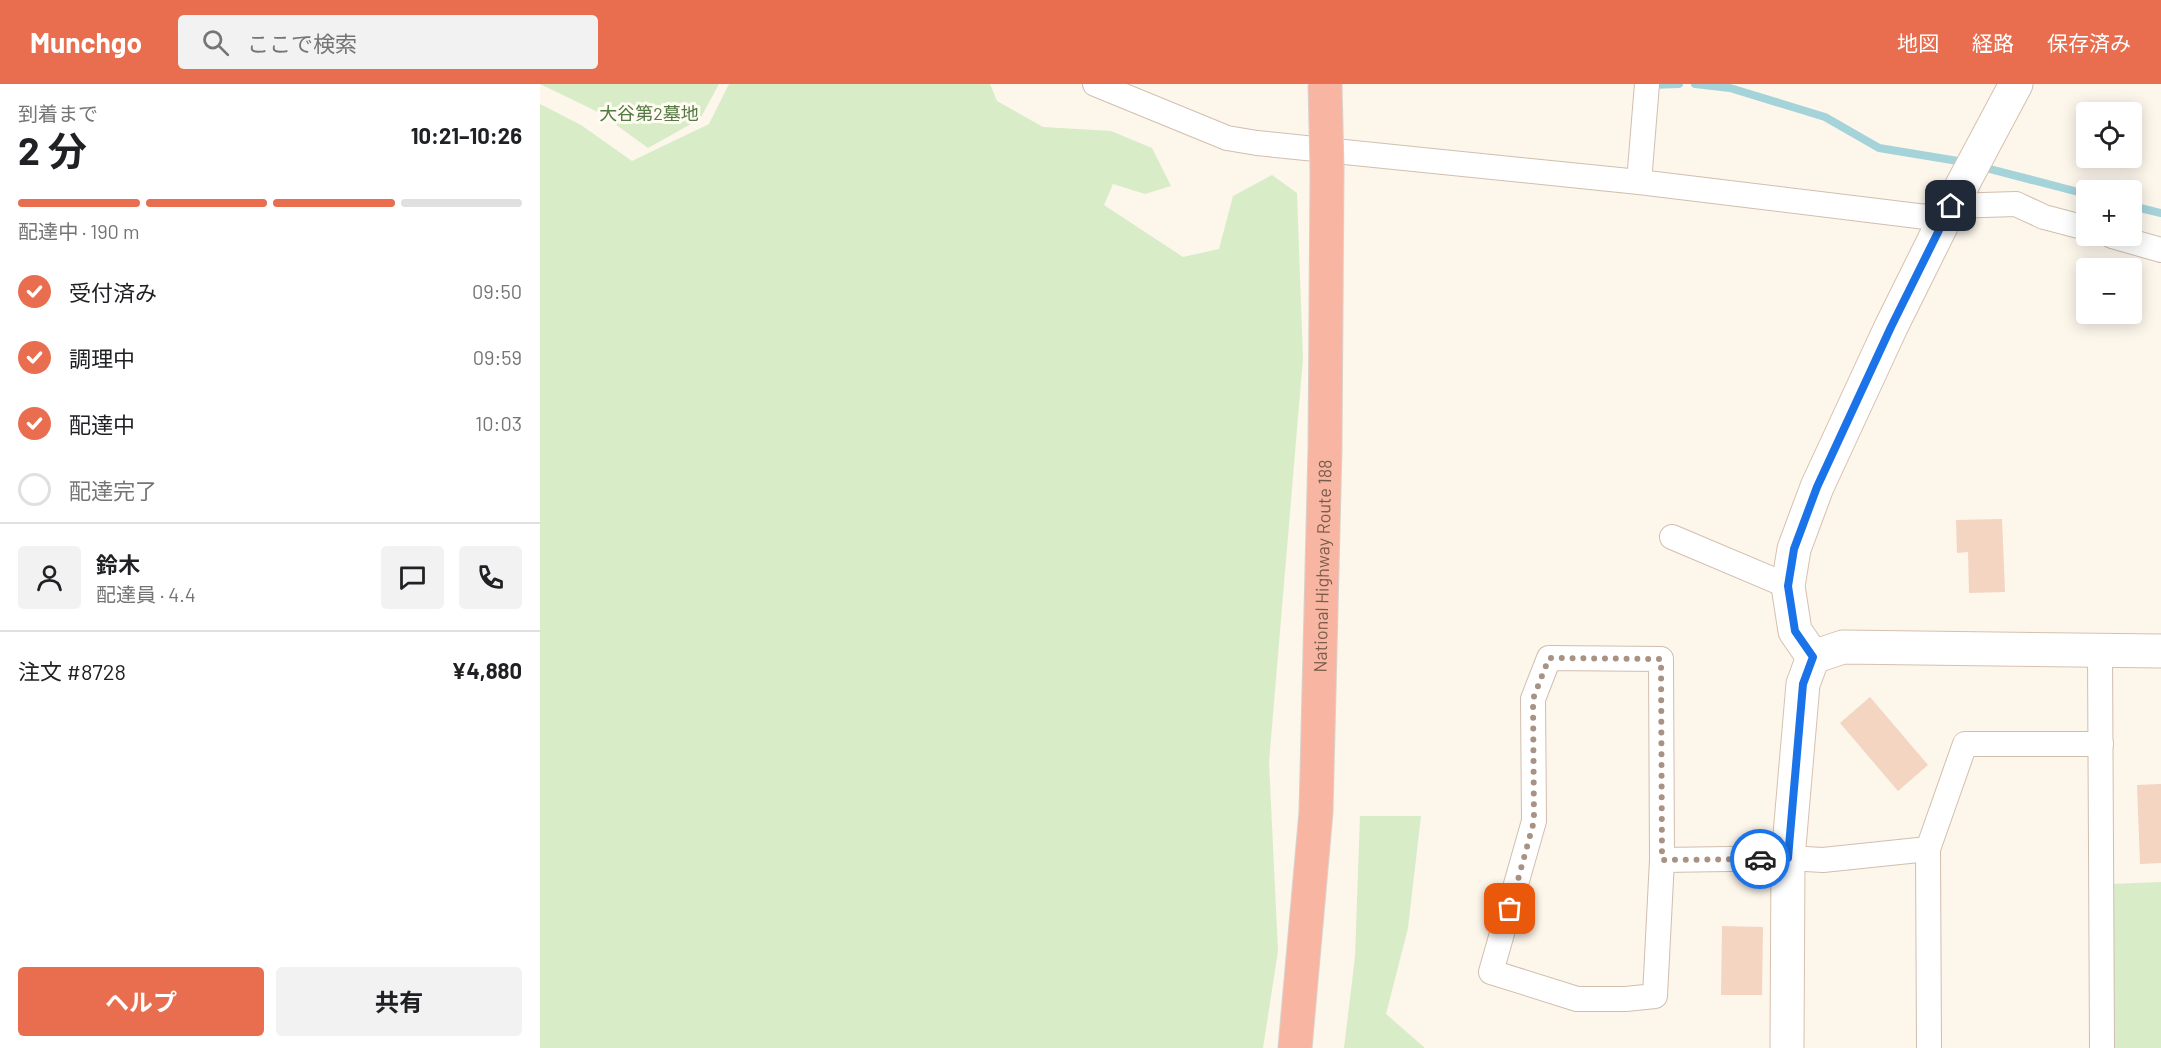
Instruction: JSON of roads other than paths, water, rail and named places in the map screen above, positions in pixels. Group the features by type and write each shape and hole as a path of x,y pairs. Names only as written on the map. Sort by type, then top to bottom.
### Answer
{"highway":[{"name":"National Highway Route 188","path":"1295,1048 1316,812 1325,448 1327,169 1325,84"}],"street":[{"path":"1095,84 1227,138 1257,143 1639,182 1926,217 1951,206 2016,204 2044,217 2076,225"},
{"path":"1813,657 1795,631 1788,586 1794,549 1817,487 1891,327 1951,206 2016,84"},
{"path":"1639,182 1646,90"},
{"path":"2142,245 2161,250"},
{"path":"1672,537 1788,586"},
{"path":"1813,657 1843,647 2161,651"},
{"path":"2100,650 2102,1048"},
{"path":"1787,1048 1788,858 1803,684 1813,657"},
{"path":"1549,658 1661,659 1662,860 1655,996 1626,999 1577,999 1491,972 1534,821 1533,699 1549,658"},
{"path":"1929,1048 1928,849 1965,744 2101,744"},
{"path":"1662,860 1788,858 1823,860 1928,849"}],"waterway":[{"path":"1649,85 1679,84"},
{"path":"1695,84 1730,88 1825,117 1879,148 1964,162"},
{"path":"1982,167 2076,191"},
{"path":"2142,208 2161,213"}],"park label":[{"name":"大谷第2墓地","path":"649,113"}]}
